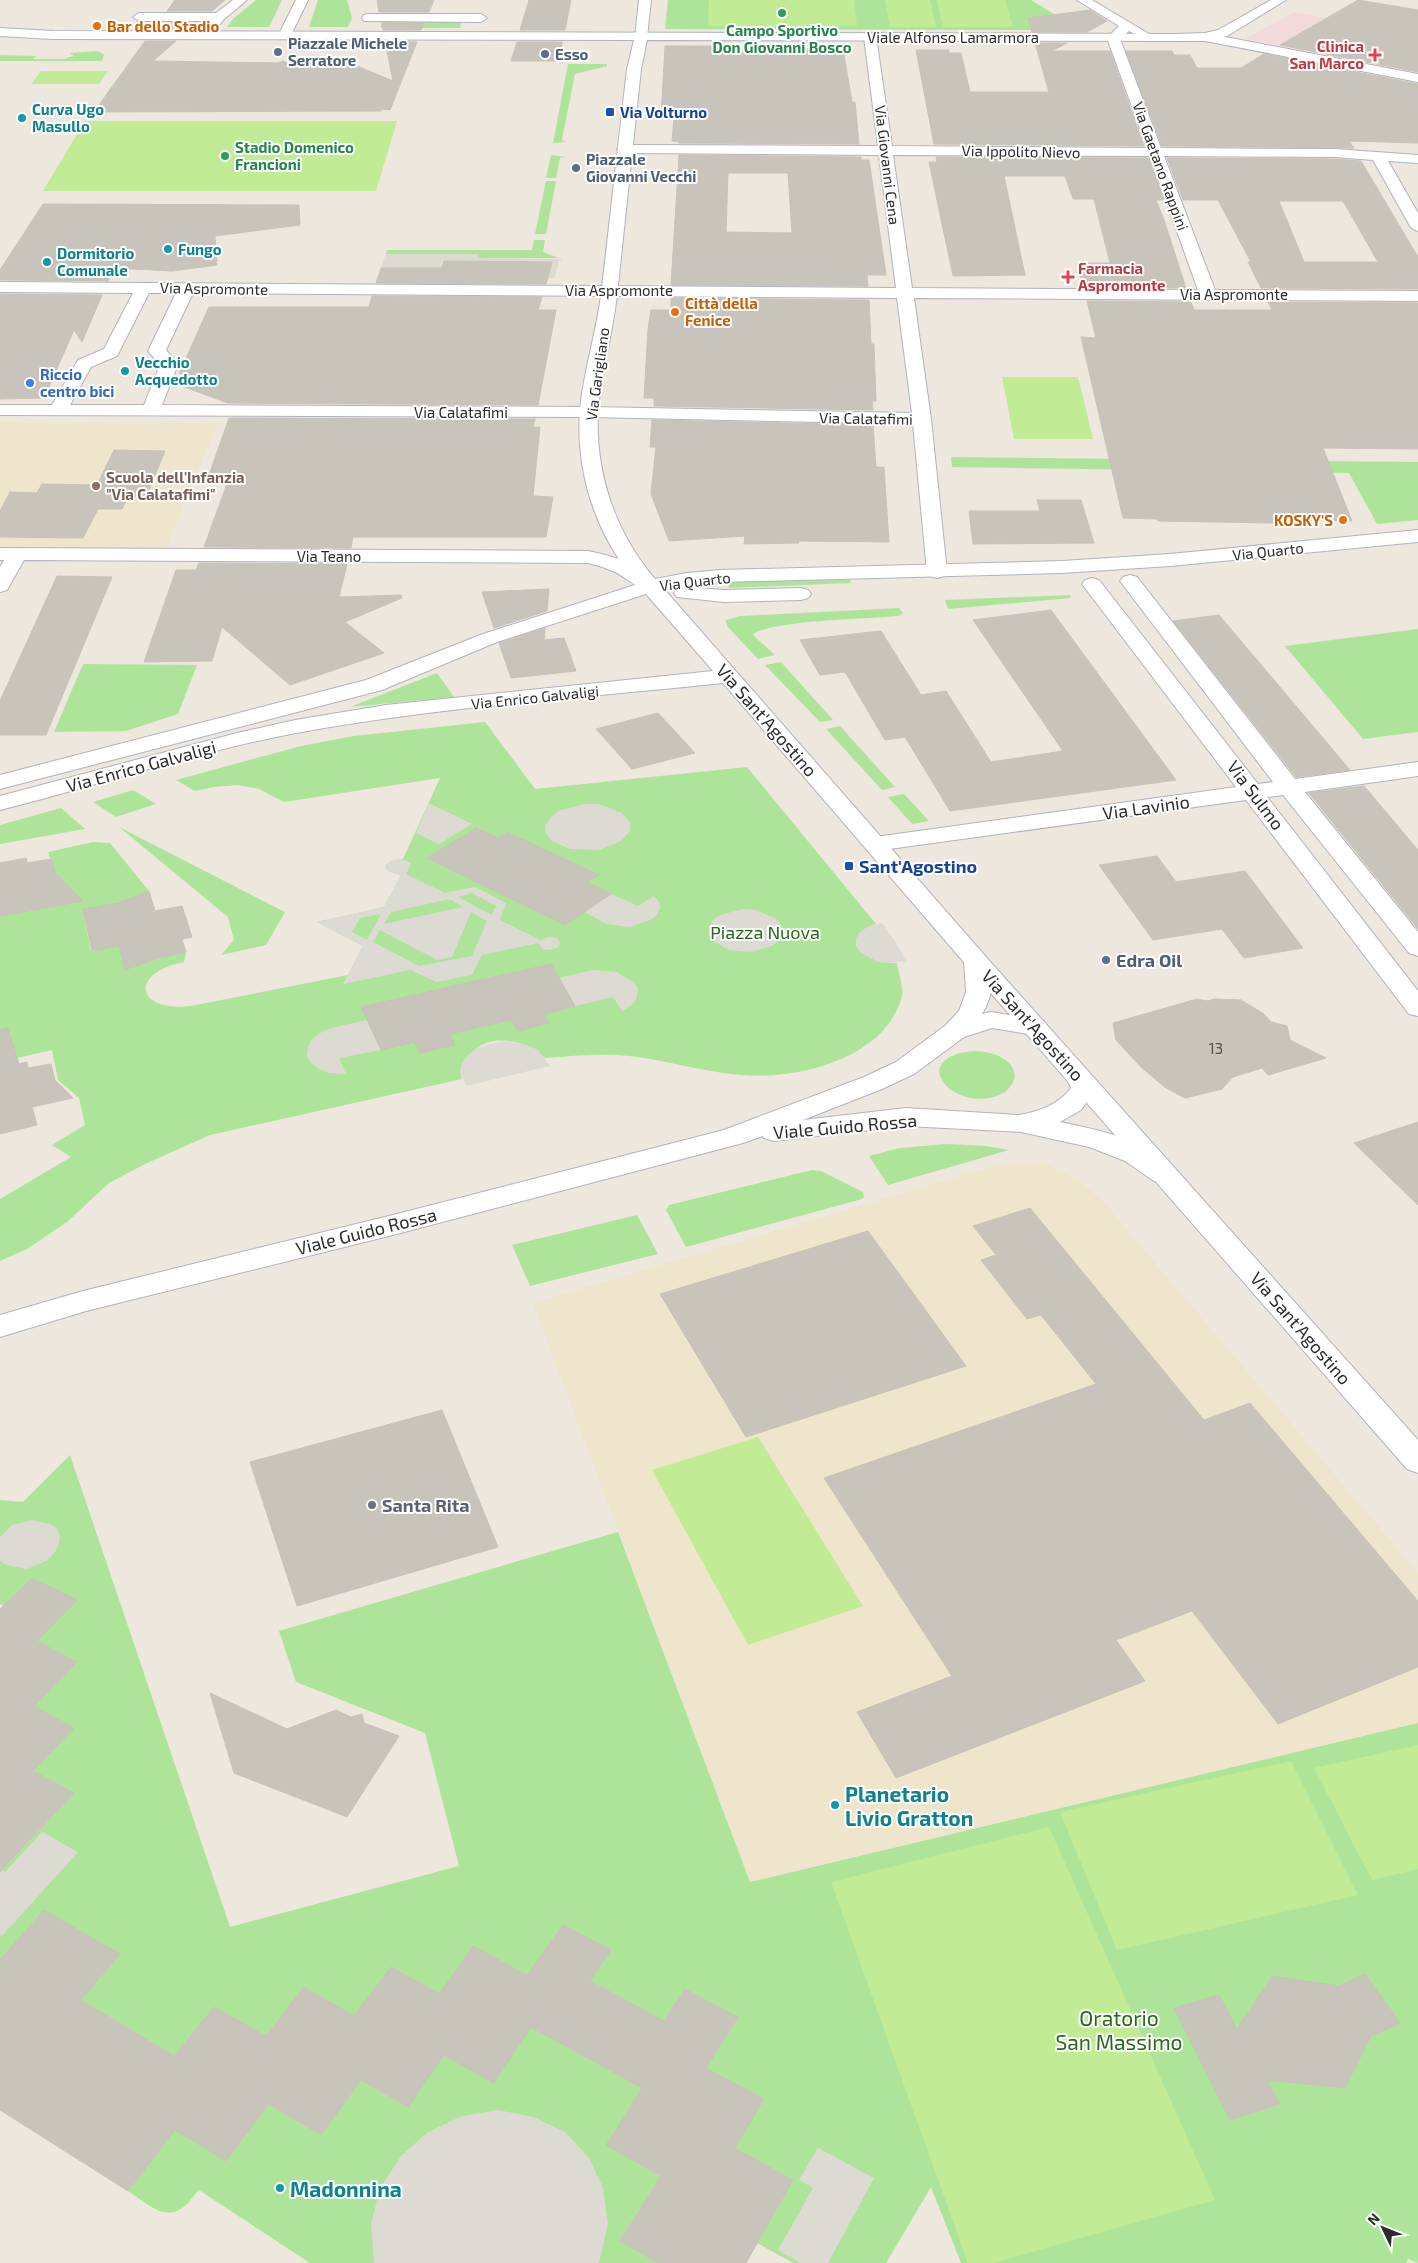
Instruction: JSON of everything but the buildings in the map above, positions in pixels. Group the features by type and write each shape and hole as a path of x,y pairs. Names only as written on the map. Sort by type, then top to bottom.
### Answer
{"street":[{"path":"127,35 148,0"},
{"path":"205,36 218,17 241,0"},
{"path":"284,36 302,0"},
{"path":"609,290 624,150 634,69 641,37 644,0"},
{"path":"1083,0 1151,38"},
{"path":"1205,37 1228,30 1280,0"},
{"path":"361,36 367,14 483,12 474,36"},
{"path":"139,17 218,17"},
{"path":"1113,38 1127,26"},
{"path":"0,32 53,35"},
{"path":"0,39 53,35"},
{"name":"Viale Alfonso Lamarmora","path":"53,35 1205,37"},
{"name":"Via Giovanni Cena","path":"870,37 922,419 936,584"},
{"path":"1205,37 1418,78"},
{"name":"Via Gaetano Rappini","path":"1113,38 1157,152 1208,294"},
{"name":"Via Ippolito Nievo","path":"624,150 1157,152 1377,155 1418,159"},
{"path":"1377,155 1418,226"},
{"name":"Via Aspromonte","path":"0,287 1418,296"},
{"path":"58,410 84,364 111,352 144,287"},
{"path":"152,410 170,364 158,351 187,288"},
{"name":"Via Garigliano","path":"609,290 589,412 590,453 595,484 617,543 633,566 651,586"},
{"name":"Via Calatafimi","path":"0,410 589,412 922,419"},
{"name":"Via Quarto","path":"651,586 687,579 720,576 936,584 1087,575 1124,572 1267,552 1418,536"},
{"path":"588,557 611,551 617,543"},
{"name":"Via Quarto","path":"1124,572 1226,573 1418,553"},
{"path":"0,586 9,554"},
{"name":"Via Teano","path":"9,554 588,557 610,561 626,568 651,586"},
{"name":"Via Sulmo","path":"1124,572 1289,787 1418,948"},
{"name":"Via Quarto","path":"1005,588 1087,575"},
{"name":"Via Sulmo","path":"1087,575 1418,1008"},
{"name":"Via Quarto","path":"651,586 688,594 724,596 821,593"},
{"name":"Via Sant'Agostino","path":"651,586 977,962 1416,1455"},
{"name":"Via Enrico Galvaligi","path":"0,782 329,698 406,673 490,638 651,586"},
{"name":"Via Enrico Galvaligi","path":"0,803 245,738 341,719 386,712 729,676"},
{"path":"329,698 341,719"},
{"name":"Via Lavinio","path":"875,844 1418,769"},
{"name":"Viale Guido Rossa","path":"0,1326 83,1301 389,1226 733,1137 873,1083 904,1068 954,1031 968,1018 979,996 981,986 977,962"},
{"name":"Viale Guido Rossa","path":"954,1031 991,1020 1035,1027"},
{"name":"Viale Guido Rossa","path":"1018,1124 1048,1118 1075,1101 1084,1088 1078,1076"},
{"name":"Viale Guido Rossa","path":"733,1137 906,1117 1018,1124 1069,1131 1092,1139 1155,1166 1169,1179"}],"shaded area":[{"name":"Clinica San Marco","path":"1294,12 1418,34 1418,71 1245,39"},
{"path":"386,254 477,254 477,258 563,259 559,261 555,278 415,276 427,282 376,282 409,268 381,268"},
{"name":"Scuola dell'Infanzia \"Via Calatafimi\"","path":"0,422 217,424 165,549 0,548"},
{"path":"429,803 472,824 439,844 416,833"},
{"path":"584,804 598,804 622,813 630,822 630,831 621,841 599,850 570,849 552,841 546,834 545,826 550,818 558,811"},
{"path":"399,859 407,861 411,864 406,874 445,893 475,887 506,903 500,920 540,940 549,937 557,938 561,944 557,948 550,950 543,949 538,943 482,955 472,975 436,982 411,970 343,984 363,946 317,922 384,907 401,875 388,871 385,866 391,861","holes":["472,893 496,906 492,915 458,897","450,899 463,907 384,924 391,912","471,912 487,921 472,956 419,966 373,942 380,930 437,960 452,957","381,914 367,940 352,932 360,918"]},
{"path":"611,894 638,906 654,896 659,902 660,908 657,915 650,920 630,927 607,924 584,912"},
{"path":"743,909 755,910 775,918 781,925 780,939 772,946 751,952 728,950 712,940 709,927 713,920 720,915"},
{"path":"882,923 906,961 878,962 860,952 856,946 856,939 859,933 866,928"},
{"path":"592,970 616,972 634,982 638,989 637,997 633,1004 622,1011 613,997 575,1006 559,978"},
{"path":"367,1020 381,1050 339,1058 346,1074 329,1073 311,1063 307,1056 308,1047 312,1039 331,1028"},
{"path":"501,1041 527,1045 538,1050 550,1066 466,1086 460,1071 462,1062 477,1048"},
{"path":"1001,1164 1046,1164 1080,1181 1106,1205 1418,1573 1418,1723 750,1882 533,1303"},
{"path":"32,1520 50,1524 56,1528 60,1536 55,1552 48,1560 27,1569 6,1565 0,1561 0,1537 12,1525"},
{"path":"42,1832 78,1852 2,1936 0,1935 0,1869 5,1872"},
{"path":"498,2110 533,2117 565,2132 589,2158 603,2188 608,2224 599,2263 374,2263 371,2224 380,2188 401,2156 428,2132 462,2116"},
{"path":"818,2148 874,2178 828,2263 801,2263 778,2250 813,2188 799,2180"}],"green space":[{"path":"256,0 282,0 269,27 227,27 233,19"},
{"path":"318,0 347,0 352,18 348,27 309,27"},
{"path":"668,0 1031,0 1054,14 1043,16 1062,30 665,29"},
{"name":"Campo Sportivo Don Giovanni Bosco","path":"709,0 854,0 857,26 708,26"},
{"path":"885,0 930,0 936,27 890,27"},
{"path":"937,0 1005,0 1013,27 943,27"},
{"path":"382,22 461,22 460,28 381,28"},
{"path":"97,51 104,54 102,61 0,61 0,55 36,56 33,59 64,59 74,56 70,53"},
{"path":"568,64 607,64 607,66 575,74 562,140 567,142 553,143"},
{"path":"41,71 108,71 99,84 31,84"},
{"name":"Stadio Domenico Francioni","path":"85,121 397,121 376,191 43,191"},
{"path":"551,155 566,157 560,158 556,178 546,178"},
{"path":"546,181 556,181 546,234 535,234"},
{"path":"534,240 545,240 543,252 559,258 477,258 477,254 386,254 387,250 532,250"},
{"path":"1002,377 1078,377 1093,439 1014,439"},
{"path":"951,457 1418,462 1418,520 1377,524 1349,473 952,467"},
{"path":"850,580 851,583 729,588 728,581"},
{"path":"1070,595 1071,598 948,609 945,600"},
{"path":"899,608 903,613 898,616 800,623 764,629 753,634 775,655 758,659 727,626 726,620 740,616"},
{"path":"1418,629 1418,732 1363,739 1285,646"},
{"path":"781,662 833,720 820,722 765,665"},
{"path":"83,664 197,665 178,714 126,731 54,732"},
{"path":"437,673 454,697 350,707"},
{"name":"Piazza Nuova","path":"485,722 535,789 747,767 876,924 859,934 856,946 889,963 897,963 902,984 902,996 893,1018 878,1036 859,1050 836,1061 788,1074 763,1076 699,1069 618,1055 545,1058 539,1052 522,1044 493,1041 476,1049 460,1071 462,1079 210,1135 145,1164 109,1183 67,1222 27,1249 0,1261 0,1199 71,1157 52,1145 85,1125 79,1098 58,1080 52,1050 0,1062 0,916 31,910 28,896 70,888 55,872 48,852 93,842 110,843 149,891 96,919 85,921 91,951 119,946 125,970 158,958 186,952 184,962 166,967 154,974 147,983 146,991 150,998 159,1004 173,1007 191,1006 348,975 363,946 317,922 384,907 401,875 388,871 385,866 391,861 403,859 440,778 284,802 259,789 238,785 195,791 176,780 301,746 354,736"},
{"path":"840,726 895,787 882,790 826,729"},
{"path":"133,790 156,804 116,817 93,802"},
{"path":"904,794 929,821 912,824 888,797"},
{"path":"61,808 85,829 0,844 0,825"},
{"path":"119,827 285,912 266,945 221,955 234,940 228,917"},
{"path":"971,1051 992,1053 1010,1064 1013,1069 1014,1079 1008,1089 997,1096 981,1099 965,1097 953,1091 944,1082 940,1073 942,1064 952,1056"},
{"path":"946,1144 986,1146 1009,1150 888,1185 869,1156 900,1148"},
{"path":"812,1170 821,1171 863,1192 864,1197 686,1247 666,1210 669,1205"},
{"path":"637,1215 658,1254 530,1286 512,1245"},
{"path":"758,1437 863,1606 748,1645 652,1470"},
{"name":"Oratorio San Massimo","path":"70,1455 230,1927 459,1866 425,1733 296,1682 279,1631 618,1532 750,1882 1418,1723 1418,2263 1408,2259 1406,2263 961,2263 931,2187 886,2263 793,2263 757,2243 793,2180 735,2148 763,2099 706,2068 738,2017 685,1989 664,2021 590,1981 610,1950 527,1975 473,1946 439,1994 391,1967 354,2016 304,1987 266,2036 214,2007 174,2056 81,2000 120,1954 45,1911 0,1960 0,1862 7,1865 73,1794 33,1771 74,1728 34,1706 77,1662 37,1641 76,1600 33,1578 4,1606 0,1604 0,1500 23,1502"},
{"path":"1418,1745 1418,1869 1372,1880 1314,1768"},
{"path":"1291,1761 1358,1895 1117,1950 1060,1812"},
{"path":"1049,1827 1215,2200 993,2263 968,2263 831,1882"},
{"path":"531,2027 642,2088 606,2145 661,2176 620,2241 658,2263 310,2263 199,2190 186,2205 171,2213 156,2210 128,2191 175,2130 226,2161 269,2104 321,2135 361,2080 407,2107 444,2055 494,2082"}],"place":[{"name":"Campo Sportivo Don Giovanni Bosco","path":"782,13"},
{"name":"Bar dello Stadio","path":"97,26"},
{"name":"Piazzale Michele Serratore","path":"278,52"},
{"name":"Esso","path":"545,54"},
{"name":"Clinica San Marco","path":"1375,55"},
{"name":"Via Volturno","path":"610,112"},
{"name":"Curva Ugo Masullo","path":"22,118"},
{"name":"Stadio Domenico Francioni","path":"225,156"},
{"name":"Piazzale Giovanni Vecchi","path":"576,168"},
{"name":"Fungo","path":"168,249"},
{"name":"Dormitorio Comunale","path":"47,262"},
{"name":"Farmacia Aspromonte","path":"1068,277"},
{"name":"Città della Fenice","path":"675,312"},
{"name":"Vecchio Acquedotto","path":"125,371"},
{"name":"Riccio centro bici","path":"30,383"},
{"name":"Scuola dell'Infanzia \"Via Calatafimi\"","path":"96,486"},
{"name":"KOSKY'S","path":"1343,520"},
{"name":"Sant'Agostino","path":"849,866"},
{"name":"Edra Oil","path":"1106,960"},
{"name":"Santa Rita","path":"372,1505"},
{"name":"Planetario Livio Gratton","path":"835,1805"},
{"name":"Madonnina","path":"280,2188"}]}
